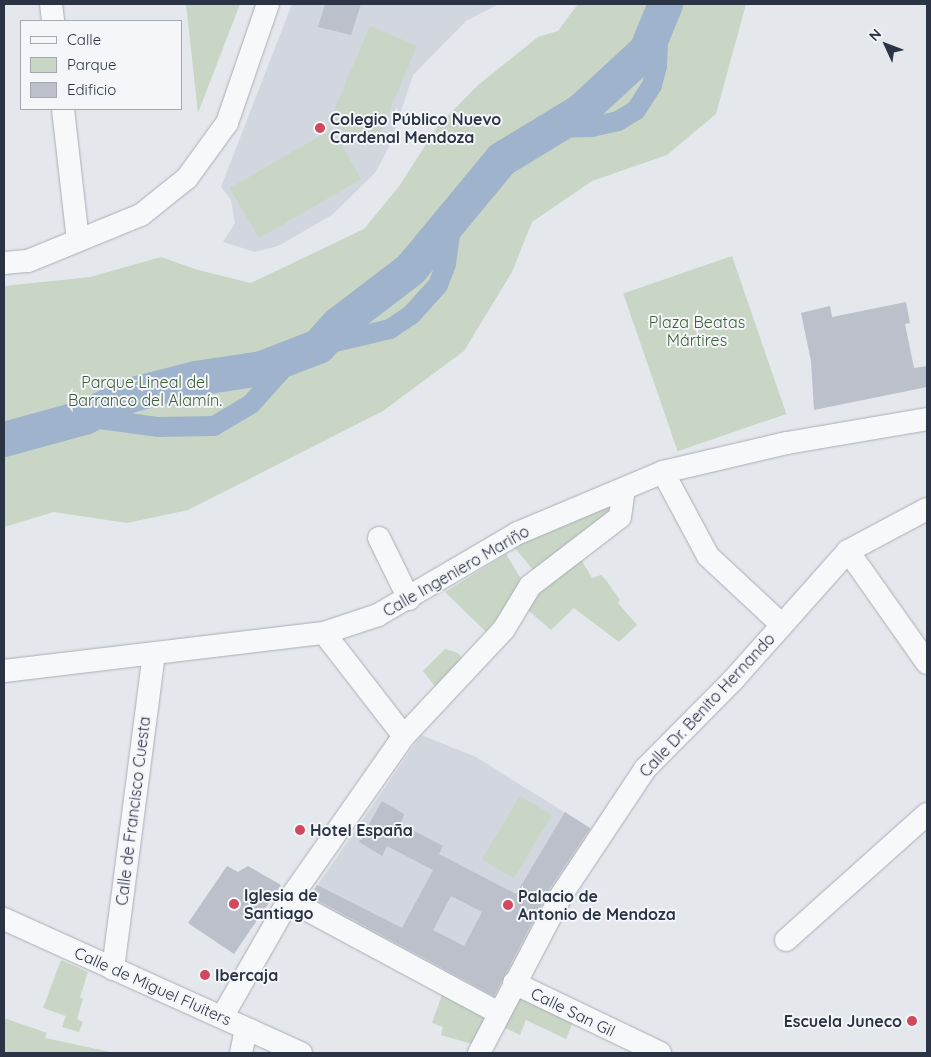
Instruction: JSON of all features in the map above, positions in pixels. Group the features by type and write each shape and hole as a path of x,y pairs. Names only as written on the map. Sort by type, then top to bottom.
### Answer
{"street":[{"path":"51,4 53,20"},
{"path":"4,263 28,261 141,215 186,178 227,122 268,4"},
{"path":"63,110 78,240"},
{"name":"Calle Ingeniero Mariño","path":"4,671 324,633 378,616 518,533 663,472 787,443 927,419"},
{"path":"663,472 708,556 782,625"},
{"path":"219,1015 225,1012 288,900 404,736 504,629 530,586 620,517 624,489"},
{"name":"Calle Dr. Benito Hernando","path":"479,1053 562,894 645,769 782,625 848,551 927,510"},
{"path":"379,538 409,598"},
{"path":"848,551 927,663"},
{"path":"324,633 404,736"},
{"name":"Calle de Francisco Cuesta","path":"113,968 154,654"},
{"path":"786,940 927,814"},
{"path":"288,900 499,1013"},
{"name":"Calle de Miguel Fluiters","path":"4,919 301,1053"},
{"name":"Calle San Gil","path":"514,983 660,1053"},
{"path":"241,1053 244,1039 250,1030"}],"shaded area":[{"name":"Colegio Público Nuevo Cardenal Mendoza","path":"292,4 499,4 466,21 413,75 389,147 375,173 332,215 278,246 255,252 223,242 235,223 231,200 221,187"},
{"path":"421,735 476,757 591,829 496,998 306,902"}],"green space":[{"path":"186,4 240,4 198,113"},
{"name":"Parque Lineal del Barranco del Alamín.","path":"578,4 746,4 716,114 667,155 592,181 532,222 512,272 464,351 383,411 188,510 127,523 54,512 4,527 4,286 90,277 161,257 198,270 251,283 364,229 400,185 437,127 478,85 538,37 558,31"},
{"path":"370,26 417,46 375,144 328,124"},
{"path":"332,129 361,179 259,238 230,188"},
{"name":"Plaza Beatas Mártires","path":"732,256 786,414 678,451 623,293"},
{"path":"609,504 611,519 539,577 514,547"},
{"path":"506,554 524,584 486,632 445,592"},
{"path":"579,556 592,578 601,575 606,580 620,600 618,603 637,625 619,642 574,608 551,630 521,604"},
{"path":"445,649 458,653 463,659 437,689 423,671"},
{"path":"520,796 552,815 514,878 482,859"},
{"path":"61,960 88,972 80,997 83,999 77,1019 83,1022 79,1032 62,1027 66,1016 43,1008"},
{"path":"443,992 487,1015 472,1044 441,1035 443,1027 432,1023"},
{"path":"516,993 574,1020 566,1039 526,1020 520,1035 499,1025"},
{"path":"4,1018 47,1033 45,1038 116,1053 4,1053"}],"building":[{"path":"325,4 361,4 351,35 318,27"},
{"path":"906,302 910,323 905,324 914,368 927,366 927,387 814,410 811,361 801,313 830,306 832,317"},
{"name":"Palacio de Antonio de Mendoza","path":"382,801 404,814 401,824 443,846 439,854 516,894 565,812 590,828 550,888 494,996 310,896 317,885 402,928 433,870 387,846 382,856 359,842","holes":["451,896 482,912 464,946 433,930"]},
{"name":"Iglesia de Santiago","path":"227,866 238,872 248,866 281,885 234,954 188,923"}],"waterway":[{"path":"4,439 84,417 129,395 195,378 261,368 318,346 338,324 410,269 501,159 580,111 646,50 665,4"},
{"path":"552,128 592,127 618,121 636,110 652,85 657,66 659,19"},
{"path":"318,346 390,329 411,315 438,285 446,264 452,220"},
{"path":"84,417 159,427 214,426 251,404 294,356"}],"place":[{"name":"Colegio Público Nuevo Cardenal Mendoza","path":"320,128"},
{"name":"Hotel España","path":"300,830"},
{"name":"Iglesia de Santiago","path":"234,904"},
{"name":"Palacio de Antonio de Mendoza","path":"508,905"},
{"name":"Ibercaja","path":"205,975"},
{"name":"Escuela Juneco","path":"912,1021"}]}
